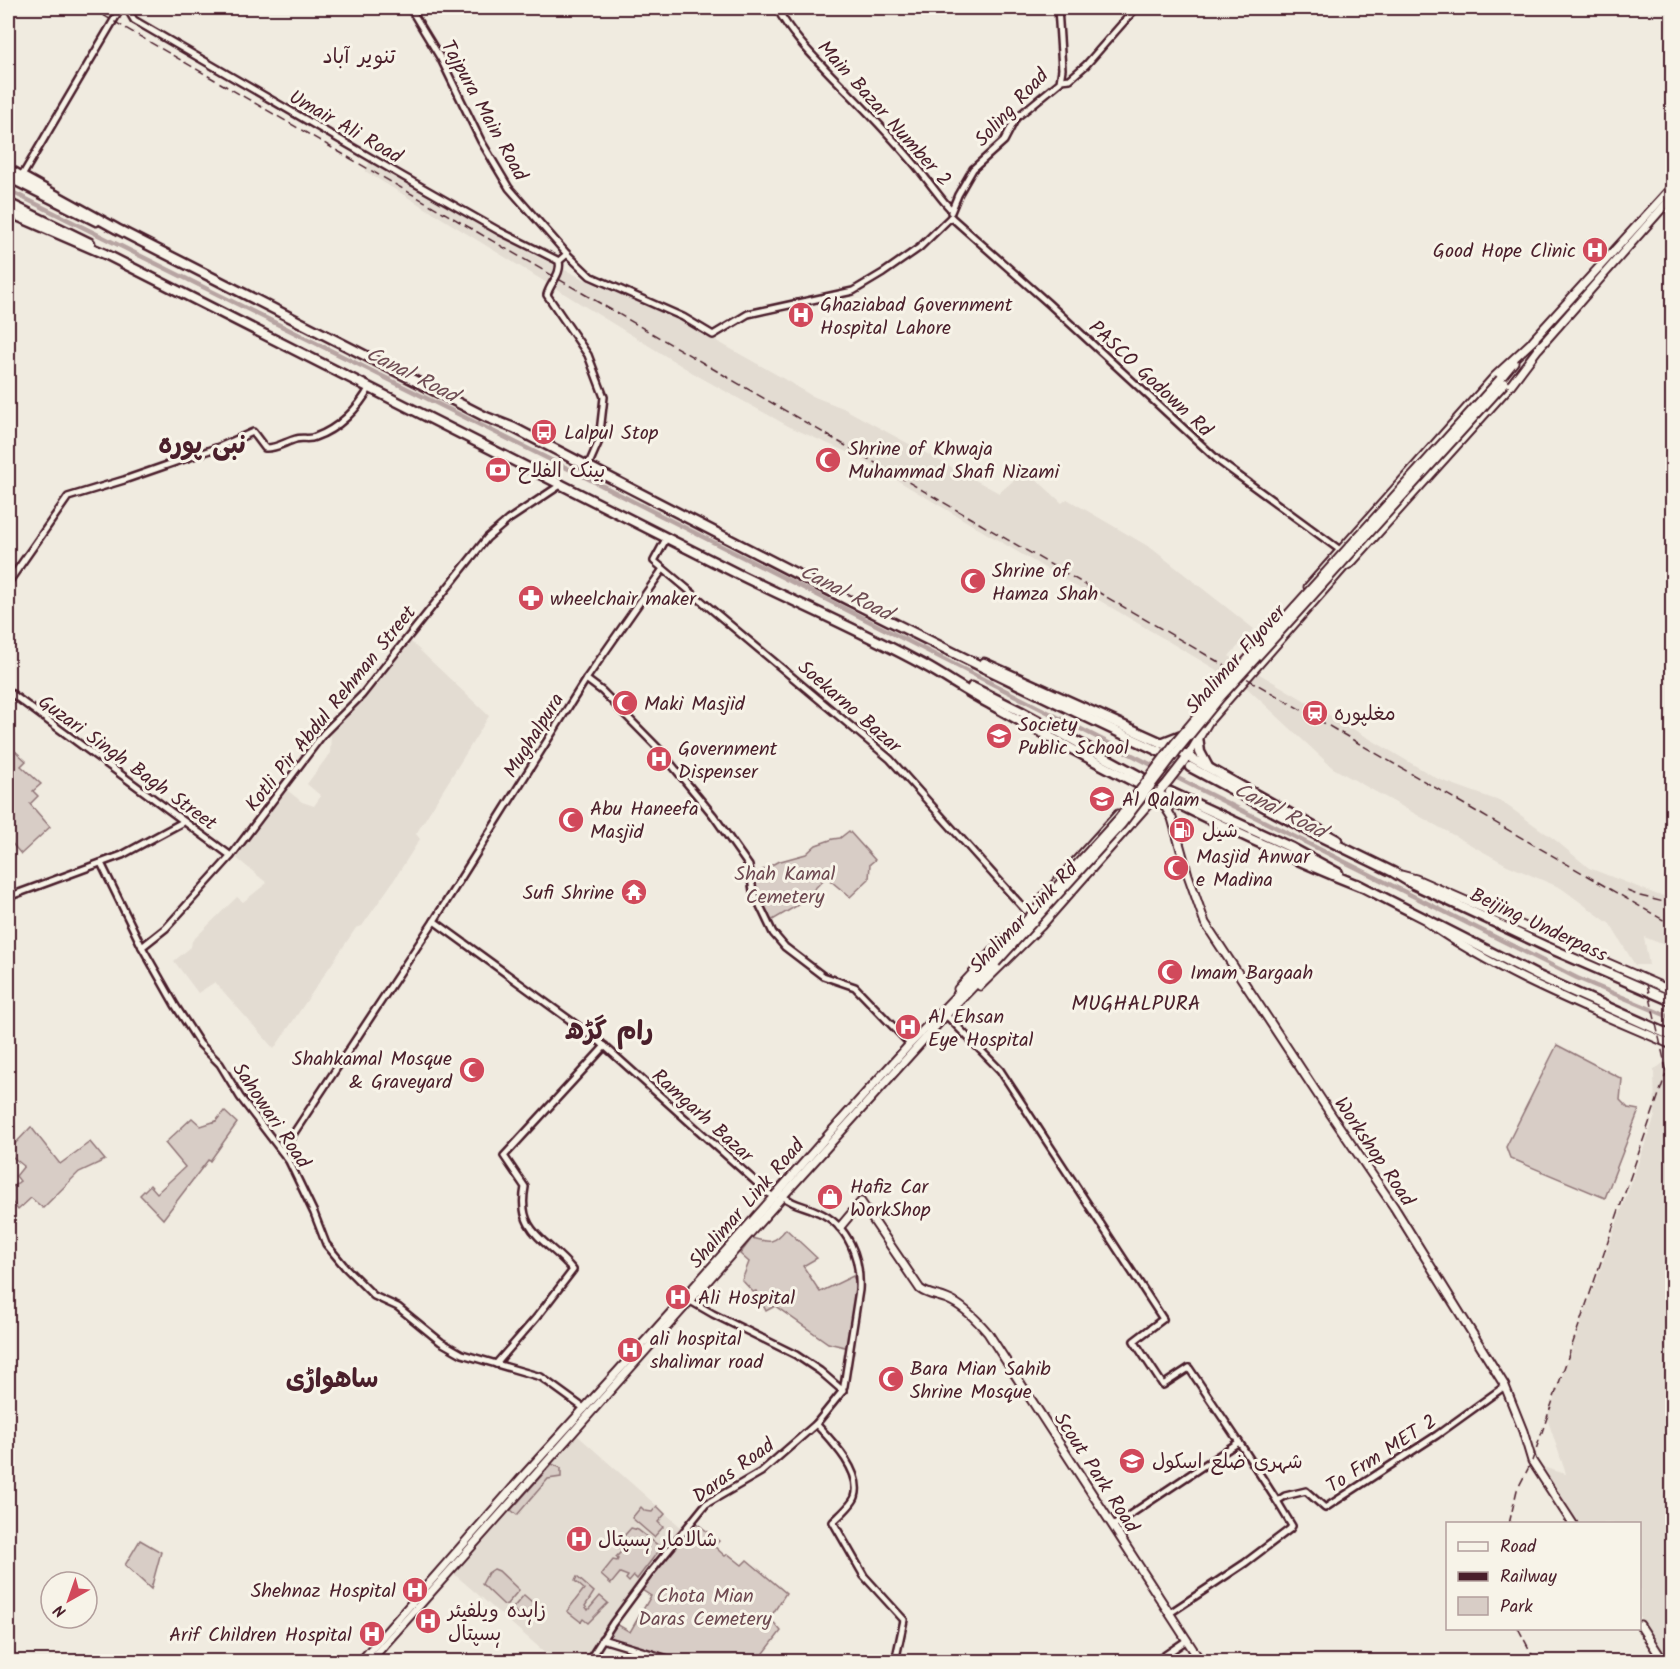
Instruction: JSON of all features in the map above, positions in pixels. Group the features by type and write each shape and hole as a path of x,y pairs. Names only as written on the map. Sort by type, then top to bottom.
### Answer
{"highway":[{"path":"8,169 117,229 486,417 514,428 761,557 942,647 1009,673 1162,751 1173,748 1328,834 1360,855"},
{"path":"8,177 84,216 117,229"},
{"path":"8,203 86,241 105,254"},
{"path":"8,212 105,254 667,537 1020,711 1145,777"},
{"path":"922,664 1157,794 1311,866 1360,886"},
{"path":"1162,751 1184,734"},
{"path":"1198,737 1200,752 1209,768"},
{"path":"1190,767 1317,836 1360,855"},
{"path":"1168,787 1292,848 1360,886 1536,975 1672,1036"},
{"name":"Beijing Underpass","path":"1360,855 1413,884 1538,942 1672,1000"}],"main road":[{"path":"1503,381 1535,339 1672,187"},
{"path":"1503,381 1541,345 1672,197"},
{"path":"1173,748 1233,672 1340,550 1495,376 1535,339"},
{"name":"Shalimar Link Rd","path":"944,1013 1001,967 1041,926 1157,794 1168,787 1216,712 1345,566 1351,563 1510,387 1541,345"},
{"name":"Shalimar Flyover","path":"994,961 1122,824 1220,698 1503,381"},
{"path":"1233,672 1245,680"},
{"name":"Shalimar Link Rd","path":"944,1013 963,982 1029,913 1142,786 1145,777 1162,751"},
{"name":"Workshop Road","path":"1157,794 1172,818 1203,918 1394,1207 1504,1386 1523,1431 1532,1461 1572,1522"},
{"path":"1393,872 1416,879 1672,991"},
{"path":"1416,915 1464,947 1549,990 1672,1045"},
{"name":"Shalimar Link Rd","path":"944,1013 994,961"},
{"name":"Shalimar Link Road","path":"360,1662 688,1300 910,1044 944,1013"},
{"name":"Shalimar Link Road","path":"778,1197 944,1013"},
{"name":"Scout Park Road","path":"840,1227 861,1202 920,1289 948,1299 975,1319 1005,1358 1201,1662"},
{"name":"Shalimar Link Road","path":"369,1662 555,1447 585,1409 688,1300"},
{"path":"1641,1627 1664,1662"}],"street":[{"path":"22,176 122,8"},
{"name":"Umair Ali Road","path":"126,8 134,20 289,111 499,231 559,261"},
{"name":"Tajpura Main Road","path":"410,8 441,59 481,141 509,188 567,254 590,276 683,316 715,334 748,314 854,291 919,248 951,217"},
{"name":"Main Bazar Number 2","path":"777,8 804,46 904,151 951,209"},
{"name":"Soling Road","path":"951,217 951,209 973,169 1004,141 1016,118 1057,87 1061,80 1058,8"},
{"path":"1061,80 1070,79 1086,65 1136,8"},
{"name":"PASCO Godown Rd","path":"951,217 1220,462 1340,550"},
{"path":"567,254 559,261 556,278 548,295 588,355 604,396 599,441 588,466"},
{"path":"8,583 69,496 124,480 219,447 253,432 265,448 299,438 313,438 336,426 354,410 370,387"},
{"name":"Kotli Pir Abdul Rehman Street","path":"142,947 166,928 231,856 319,740 363,695 487,538 508,520 563,484"},
{"path":"663,569 654,561 667,537"},
{"name":"Mughalpura","path":"282,1151 434,921 586,679 663,569"},
{"name":"Soekarno Bazar","path":"663,569 823,700 890,759 1029,913"},
{"path":"586,679 602,691 658,748 713,815 749,866 753,891 773,933 779,940 795,956 823,976 855,987 910,1044"},
{"name":"Guzari Singh Bagh Street","path":"8,691 231,856"},
{"path":"8,897 101,863 148,842 183,822"},
{"name":"Sahowari Road","path":"101,863 142,947 200,1044 220,1064 240,1096 289,1161 326,1244 374,1296 398,1307 441,1342 462,1354 541,1377 585,1409"},
{"name":"Ramgarh Bazar","path":"434,921 605,1046 778,1197 819,1212 840,1227"},
{"path":"944,1013 1000,1070 1163,1319 1134,1341 1163,1385 1189,1368 1292,1526 1245,1563 1170,1613"},
{"path":"496,1364 573,1270 527,1224 523,1208 525,1187 504,1156 605,1046"},
{"path":"688,1300 796,1355 843,1388 854,1330 860,1276 851,1242 840,1227"},
{"name":"To Frm MET 2","path":"1277,1501 1285,1496 1306,1491 1325,1508 1437,1435 1504,1386"},
{"name":"Daras Road","path":"588,1662 602,1639 668,1550 706,1504 760,1472 816,1424 843,1388"},
{"path":"816,1424 839,1449 856,1480 855,1498 834,1522 864,1576 904,1620 895,1662"},
{"path":"1113,1526 1239,1442"},
{"path":"602,1639 678,1662"},
{"path":"1155,1662 1186,1640"}],"shaded area":[{"path":"370,161 532,254 590,282 672,316 812,396 843,408 999,493 1026,470 1062,503 1067,499 1151,548 1254,629 1229,656 1438,779 1502,802 1554,839 1589,868 1658,895 1672,897 1672,948 1644,937 1649,965 1635,965 1610,924 1561,888 1507,865 1333,768 1247,688 858,457 790,427 698,376 365,171"},
{"path":"409,640 489,716 416,834 420,839 392,883 362,926 356,928 274,1049 215,982 198,993 174,961 191,947 192,941 237,897 243,902 267,883 234,856 287,790 302,802 314,806 321,796 307,784 330,753 331,732 365,695"},
{"path":"1671,1057 1672,1661 1667,1661 1641,1620 1641,1522 1577,1522 1542,1467 1566,1474 1547,1418 1655,1116 1654,1070"},
{"name":"شالامار ہسپتال","path":"577,1435 683,1529 582,1661 555,1661 453,1573"}],"green space":[{"path":"13,749 26,761 21,766 41,784 33,791 38,796 30,804 50,827 21,854 8,839 8,754"},
{"name":"Shah Kamal Cemetery","path":"849,831 875,860 870,864 869,879 850,897 826,877 800,904 771,921 756,890 754,875 777,862 806,854 816,845 840,838"},
{"path":"1557,1045 1622,1079 1620,1100 1628,1108 1639,1110 1605,1198 1510,1158 1506,1147"},
{"path":"224,1111 237,1123 210,1161 208,1160 163,1219 140,1195 150,1185 157,1193 185,1167 165,1143 192,1118 201,1126 216,1121"},
{"path":"31,1127 60,1164 90,1142 105,1160 79,1172 43,1208 31,1198 18,1210 8,1197 8,1190 20,1181 16,1176 24,1166 9,1154 10,1149"},
{"path":"786,1229 817,1258 803,1266 820,1292 853,1276 856,1300 849,1348 828,1343 775,1306 766,1311 756,1291 753,1292 742,1280 749,1262 740,1254 752,1238 763,1241 775,1240"},
{"path":"552,1464 561,1468 561,1477 548,1479 517,1515 511,1510"},
{"path":"657,1506 665,1514 658,1522 663,1527 654,1537 632,1518 641,1507 645,1511 652,1512"},
{"name":"Chota Mian Daras Cemetery","path":"694,1521 719,1541 714,1546 725,1556 728,1554 742,1565 747,1560 786,1593 770,1618 781,1631 761,1657 766,1661 684,1661 604,1639 615,1623 630,1632 651,1596 642,1590"},
{"path":"631,1528 638,1530 660,1549 637,1579 634,1576 629,1582 626,1579 628,1576 620,1573 611,1584 601,1575 613,1560 617,1561 616,1557 622,1551 616,1545"},
{"path":"140,1540 161,1552 151,1589 125,1565"},
{"path":"494,1569 519,1590 504,1605 482,1584 488,1573"},
{"path":"577,1577 594,1592 585,1606 588,1610 600,1596 608,1603 588,1623 583,1619 581,1622 567,1611 584,1589 575,1581"},
{"path":"524,1595 539,1608 527,1622 512,1609"}],"waterway":[{"name":"Canal Road","path":"8,190 593,481 1577,978 1672,1018"}],"railway":[{"path":"91,8 1672,925"},
{"path":"1627,891 1672,904"},
{"path":"1647,984 1672,1095"},
{"path":"1509,1522 1517,1490 1532,1461 1666,1074"},
{"path":"1519,1630 1536,1662"}],"place":[{"name":"Good Hope Clinic","path":"1595,250"},
{"name":"Ghaziabad Government Hospital Lahore","path":"801,315"},
{"name":"Lalpul Stop","path":"544,432"},
{"name":"Shrine of Khwaja Muhammad Shafi Nizami","path":"828,460"},
{"name":"بینک الفلاح","path":"498,470"},
{"name":"Shrine of Hamza Shah","path":"973,581"},
{"name":"wheelchair maker","path":"531,598"},
{"name":"Maki Masjid","path":"625,703"},
{"name":"مغلپورہ","path":"1315,713"},
{"name":"Society Public School","path":"999,736"},
{"name":"Government Dispenser","path":"659,759"},
{"name":"Al Qalam","path":"1102,799"},
{"name":"Abu Haneefa Masjid","path":"571,820"},
{"name":"شیل","path":"1182,830"},
{"name":"Masjid Anwar e Madina","path":"1176,868"},
{"name":"Sufi Shrine","path":"634,892"},
{"name":"Imam Bargaah","path":"1170,972"},
{"name":"Al Ehsan Eye Hospital","path":"908,1027"},
{"name":"Shahkamal Mosque & Graveyard","path":"472,1070"},
{"name":"Hafiz Car WorkShop","path":"830,1197"},
{"name":"Ali Hospital","path":"678,1297"},
{"name":"ali hospital shalimar road","path":"630,1350"},
{"name":"Bara Mian Sahib Shrine Mosque","path":"891,1379"},
{"name":"شہری ضلع اسکول","path":"1132,1461"},
{"name":"شالامار ہسپتال","path":"579,1539"},
{"name":"Shehnaz Hospital","path":"415,1590"},
{"name":"زاہدہ ویلفیئر ہسپتال","path":"428,1621"},
{"name":"Arif Children Hospital","path":"372,1634"}],"district":[{"name":"تنویر آباد","path":"359,56"},
{"name":"نبی پورہ","path":"202,444"},
{"name":"MUGHALPURA","path":"1136,1003"},
{"name":"رام گڑھ","path":"609,1030"},
{"name":"ساھواڑی","path":"332,1378"}]}
